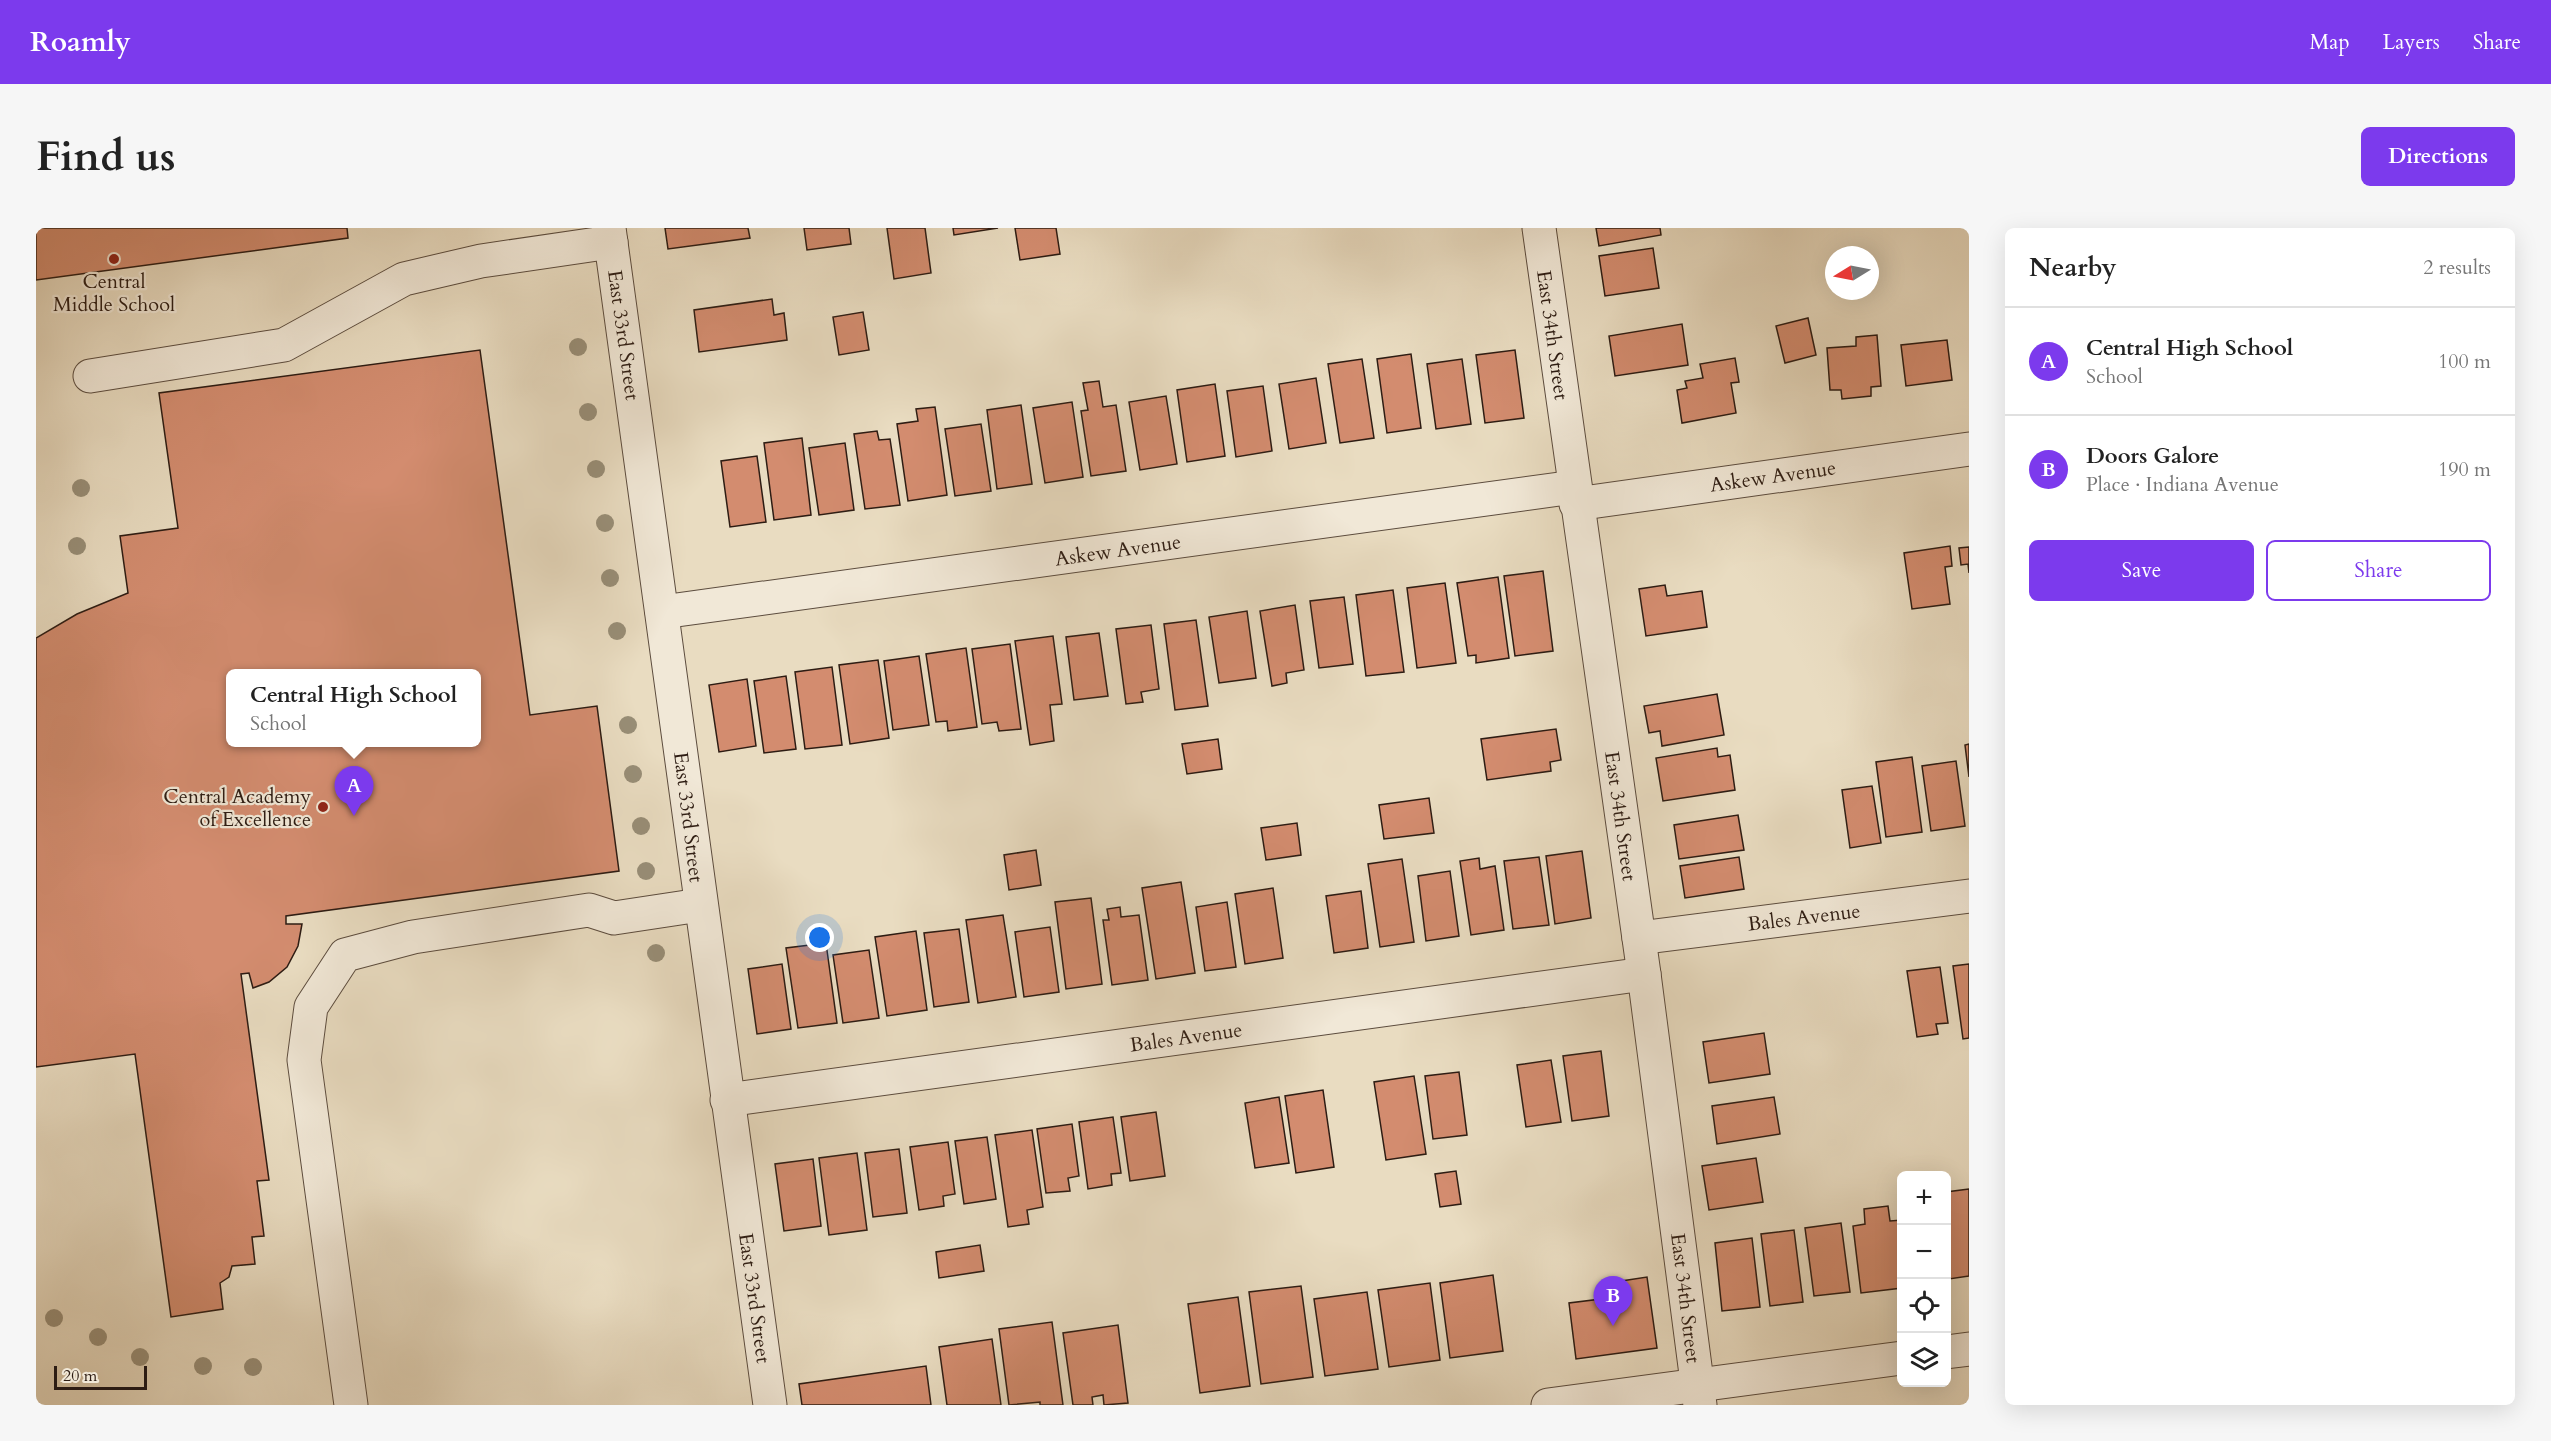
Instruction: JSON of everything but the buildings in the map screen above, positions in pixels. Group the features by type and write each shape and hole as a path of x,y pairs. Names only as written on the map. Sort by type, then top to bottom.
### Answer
{"street":[{"name":"East 34th Street","path":"1539,228 1644,974 1699,1395"},
{"path":"90,376 284,345 404,279 610,235"},
{"name":"East 33rd Street","path":"610,235 770,1405"},
{"name":"Askew Avenue","path":"662,612 1575,496 1969,449"},
{"name":"Bales Avenue","path":"1639,938 1969,896"},
{"path":"351,1405 304,1060 311,1007 345,955 412,937 589,910 614,918 700,905"},
{"name":"Bales Avenue","path":"727,1100 1644,974"},
{"path":"1951,1351 1969,1349"},
{"path":"1548,1405 1699,1395 1897,1359"}],"place":[{"name":"Central Middle School","path":"114,259"},
{"name":"Central Academy of Excellence","path":"323,807"},
{"name":"Central High School","path":"354,816"},
{"name":"Doors Galore","path":"1613,1326"}]}
